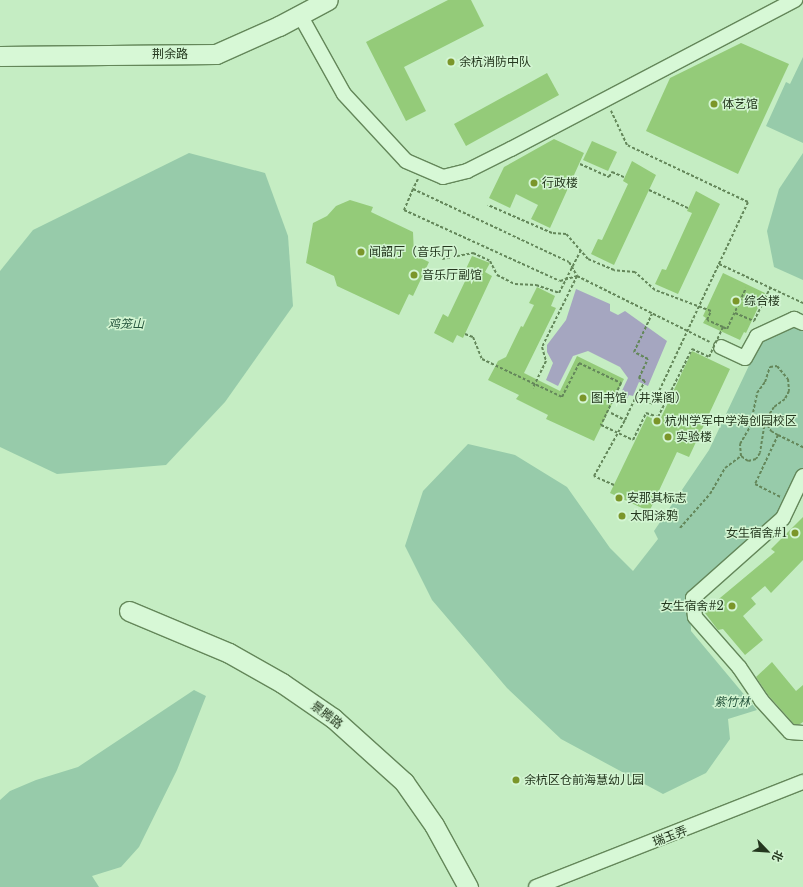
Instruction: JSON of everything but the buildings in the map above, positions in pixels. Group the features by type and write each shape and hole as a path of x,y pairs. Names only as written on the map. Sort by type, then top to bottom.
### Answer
{"street":[{"name":"荆余路","path":"0,56 216,54 300,15 328,0"},
{"path":"300,15 344,94 406,161 443,177 467,171 795,0"},
{"path":"721,347 745,358 757,336 794,319 803,323"},
{"path":"803,476 783,518 693,598 695,617 739,667 761,700 790,732 803,732"},
{"name":"景腾路","path":"129,611 229,653 282,683 333,718 404,782 434,825 468,887"},
{"name":"瑞玉弄","path":"536,887 803,782"}],"path":[{"path":"606,98 627,145 748,202 653,404 636,396"},
{"path":"580,164 609,177 612,172 624,177"},
{"path":"423,169 404,210 560,280 577,276"},
{"path":"413,190 569,262 577,276 721,347"},
{"path":"649,190 688,208"},
{"path":"488,205 552,233 566,234 588,259 614,270 635,272 655,290 711,311 707,320 727,329 746,288"},
{"path":"442,260 473,253 490,262 497,275 515,284 536,285 559,293 581,250"},
{"path":"719,264 803,303"},
{"path":"533,388 546,361 542,347 577,276"},
{"path":"735,313 754,319 770,288"},
{"path":"614,485 594,476 645,381 639,378 648,359 634,352 652,314"},
{"path":"465,334 473,337 482,359 562,396 579,363 621,383 601,425 633,440 646,412 658,418 692,349 709,357 723,327"},
{"path":"777,366 788,379 789,391 785,399 774,407 765,421 760,453 756,459 748,461 742,456 740,444 750,427 757,393 766,382 770,367 777,366"},
{"path":"611,414 625,420"},
{"path":"765,421 771,431 803,447"},
{"path":"778,435 755,484 791,501"},
{"path":"680,528 710,494 725,468 742,456"}],"green space":[{"path":"803,57 803,143 766,126 786,82 790,84"},
{"name":"鸡笼山","path":"189,153 265,173 288,236 293,306 225,402 166,465 57,474 0,447 0,271 33,230"},
{"path":"803,153 803,280 774,267 767,231 779,189"},
{"name":"紫竹林","path":"797,322 803,325 803,469 780,516 690,597 691,631 757,710 728,719 730,739 706,773 663,794 561,739 507,688 432,600 405,546 423,491 468,444 515,455 567,487 610,548 633,571 658,539 654,531 709,450 762,338"},
{"path":"194,690 206,696 177,770 139,847 121,867 92,876 99,887 0,887 0,800 10,791 36,780 78,767"}],"water":[{"path":"576,289 610,304 610,311 618,315 625,311 667,341 648,386 639,382 633,396 629,395 625,402 618,399 628,378 620,367 588,351 573,356 558,386 546,380 553,363 547,352 547,345 566,320"}],"place":[{"name":"余杭消防中队","path":"451,62"},
{"name":"体艺馆","path":"714,104"},
{"name":"行政楼","path":"534,183"},
{"name":"闻韶厅（音乐厅）","path":"361,252"},
{"name":"音乐厅副馆","path":"414,275"},
{"name":"综合楼","path":"736,301"},
{"name":"图书馆（井渫阁）","path":"583,398"},
{"name":"杭州学军中学海创园校区","path":"657,421"},
{"name":"实验楼","path":"668,437"},
{"name":"安那其标志","path":"619,498"},
{"name":"太阳涂鸦","path":"622,516"},
{"name":"女生宿舍#1","path":"795,533"},
{"name":"女生宿舍#2","path":"732,606"},
{"name":"余杭区仓前海慧幼儿园","path":"516,780"}]}
